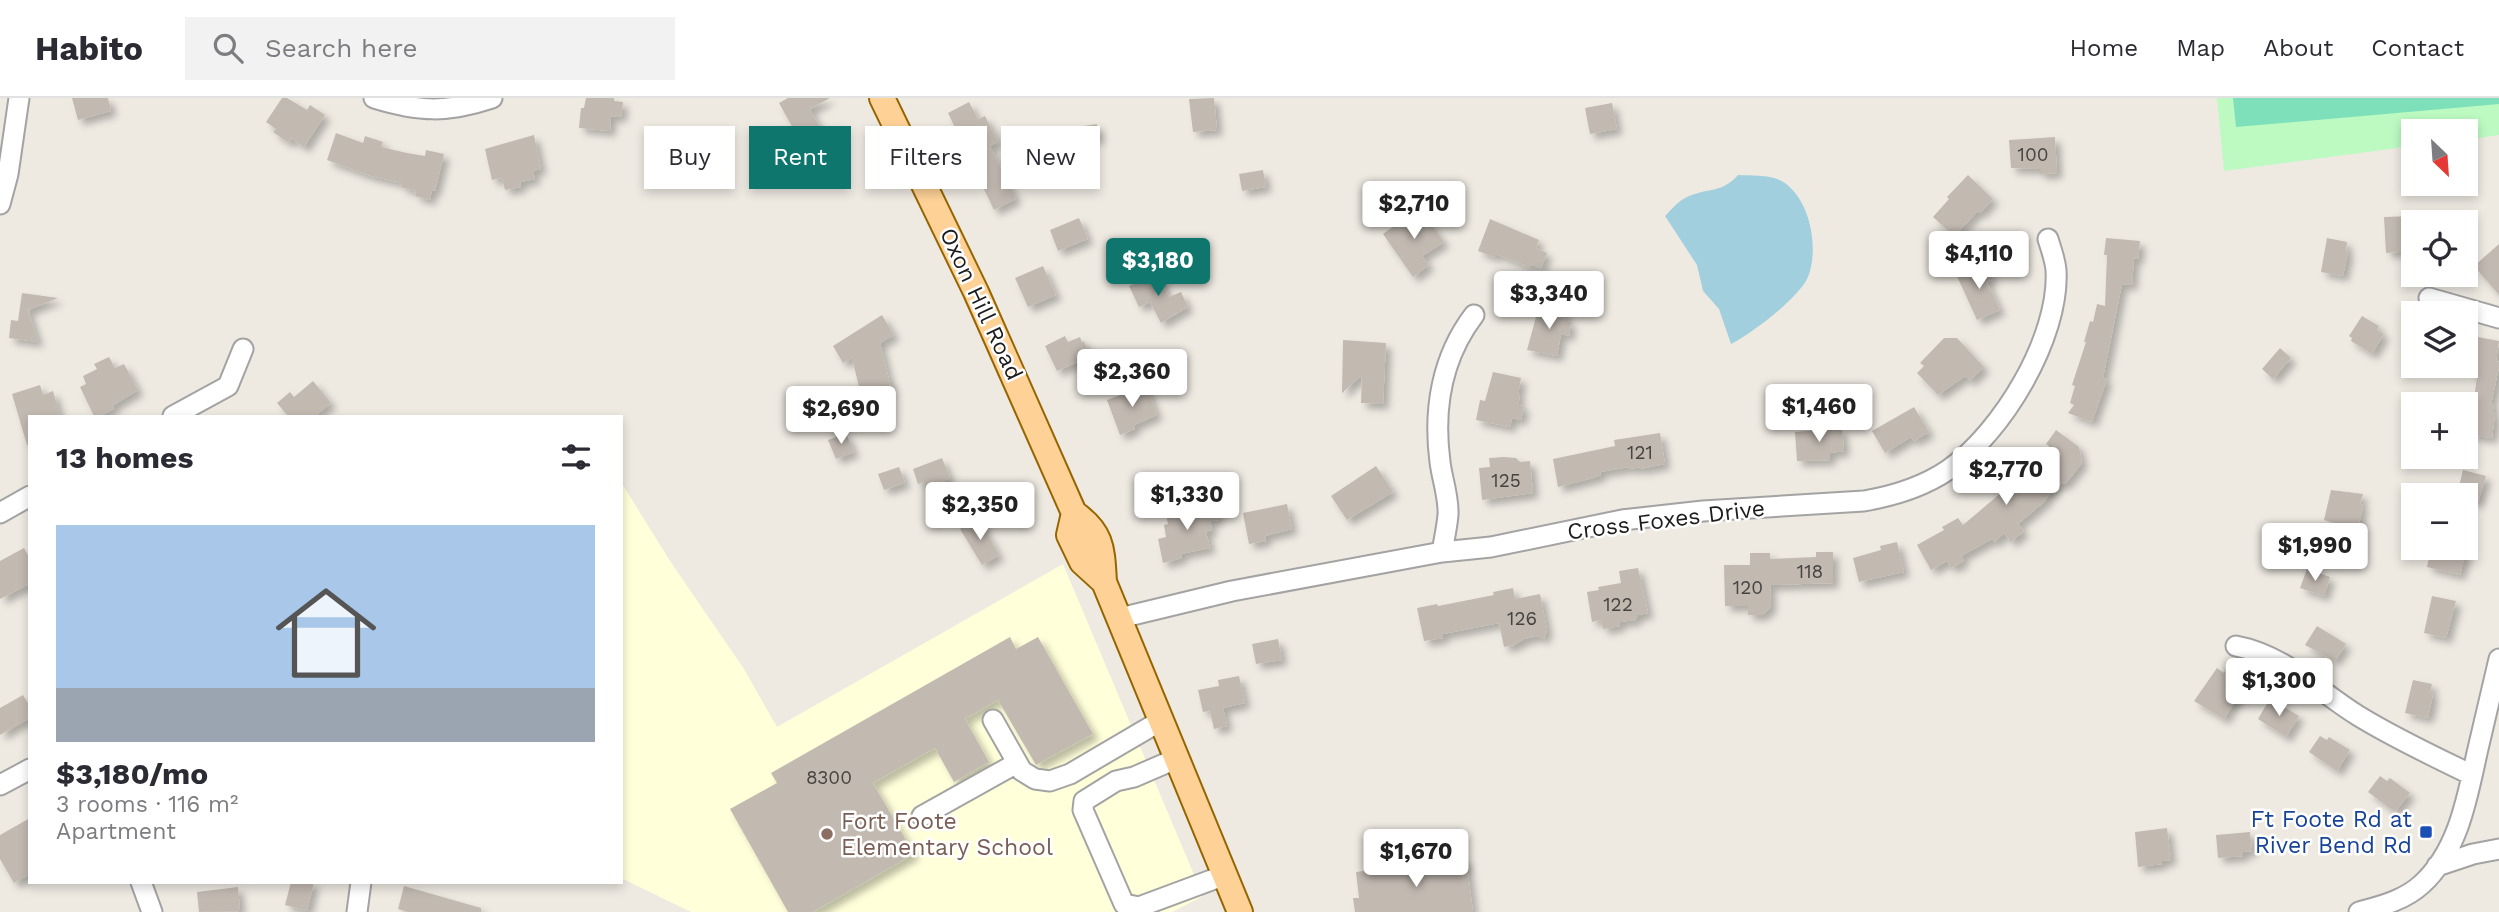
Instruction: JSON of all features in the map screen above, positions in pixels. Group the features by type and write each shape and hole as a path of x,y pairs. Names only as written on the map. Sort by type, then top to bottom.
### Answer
{"main road":[{"name":"Oxon Hill Road","path":"881,98 976,292 1074,513 1090,524 1101,549 1104,582 1240,912"}],"street":[{"path":"0,204 8,174 19,98"},
{"path":"374,98 408,108 446,110 492,98"},
{"name":"Cross Foxes Drive","path":"1120,618 1232,591 1441,552 1491,547 1622,520 1703,510 1864,501 1903,491 1937,477 1975,447 2000,417 2029,371 2043,341 2056,284 2055,260 2048,239"},
{"path":"2429,299 2499,318"},
{"path":"1441,552 1448,515 1437,428 1440,402 1451,351 1460,333 1474,315"},
{"path":"175,415 228,386 243,349"},
{"path":"2236,646 2256,650 2284,663 2385,732 2472,775"},
{"path":"2359,912 2403,898 2420,886 2437,866 2457,832 2499,659"},
{"path":"993,720 1022,771 1035,779 1050,781 1059,779 1162,720"},
{"path":"1178,758 1100,789 1084,801 1083,810 1125,904 1139,907 1225,875"},
{"path":"922,816 1017,763"},
{"path":"0,785 28,770"},
{"path":"2437,866 2499,849"},
{"path":"142,884 152,912"},
{"path":"356,912 361,884"}],"shaded area":[{"path":"623,485 670,561 744,669 777,727 1063,564 1203,896 1172,912 691,912 623,879"}],"green space":[{"path":"2217,98 2499,98 2499,135 2478,138 2478,119 2401,119 2401,148 2224,171"},
{"path":"2233,98 2499,98 2499,104 2236,127"}],"water":[{"path":"1738,175 1774,178 1794,191 1807,214 1813,253 1808,277 1795,295 1762,324 1731,344 1719,309 1703,291 1697,265 1665,216 1684,199 1720,188"}],"building":[{"path":"72,98 108,98 111,111 78,120"},
{"path":"282,98 287,98 307,110 310,105 325,115 304,147 291,138 289,143 273,132 276,129 266,122"},
{"path":"586,98 614,98 614,101 623,102 621,117 611,116 610,131 579,128 581,108 584,108"},
{"path":"788,98 830,98 810,109 819,126 792,126 779,103"},
{"path":"1214,98 1217,130 1193,132 1189,99"},
{"path":"969,102 978,119 985,116 998,142 990,146 1001,168 1001,189 1011,189 1016,199 994,210 984,189 987,189 987,126 954,126 948,113"},
{"path":"1612,103 1617,129 1590,134 1585,108"},
{"path":"336,133 363,143 365,136 383,142 381,147 407,153 425,156 426,150 444,154 435,191 432,190 430,200 415,196 416,191 401,187 402,183 371,176 327,160"},
{"path":"534,135 541,169 533,171 535,179 520,182 521,187 505,190 502,178 492,180 485,149"},
{"path":"2055,137 2057,173 2040,174 2040,169 2011,168 2009,140"},
{"path":"1263,170 1266,187 1242,191 1239,174"},
{"path":"1968,175 1993,199 1954,236 1933,217"},
{"path":"1419,208 1444,242 1422,256 1429,265 1413,277 1383,234"},
{"path":"2401,216 2401,252 2386,253 2384,217"},
{"path":"1079,218 1088,239 1058,251 1050,230"},
{"path":"1490,219 1539,240 1536,248 1547,253 1541,268 1478,251"},
{"path":"2106,238 2140,241 2138,259 2134,258 2132,285 2122,284 2103,378 2107,379 2092,422 2068,413 2074,405 2070,403 2075,386 2072,385 2090,321 2093,322 2097,304 2105,306"},
{"path":"2327,238 2347,242 2348,252 2343,276 2321,272"},
{"path":"2499,244 2499,295 2478,271 2478,262"},
{"path":"1985,263 1993,280 1987,282 2000,310 1977,320 1957,276"},
{"path":"1043,266 1056,295 1028,307 1015,278"},
{"path":"1158,273 1169,297 1181,292 1188,307 1161,323 1150,302 1139,307 1129,286"},
{"path":"22,293 58,298 28,310 38,342 9,338 11,320 18,321"},
{"path":"1539,306 1566,311 1565,321 1571,322 1569,336 1561,334 1557,356 1527,350"},
{"path":"882,315 894,335 880,343 891,388 861,395 852,358 843,363 833,346"},
{"path":"2362,316 2379,326 2377,330 2384,334 2372,354 2351,341 2349,336"},
{"path":"1065,336 1068,342 1080,337 1090,357 1057,371 1045,346"},
{"path":"2478,337 2499,341 2496,361 2499,362 2499,367 2491,404 2494,405 2492,413 2495,414 2492,438 2478,436 2478,392 2475,392 2478,378"},
{"path":"1944,338 1957,338 1984,367 1970,381 1965,376 1938,395 1917,373 1924,366 1920,363"},
{"path":"1343,340 1386,343 1383,404 1361,403 1362,375 1342,393"},
{"path":"2280,348 2291,358 2273,379 2262,369"},
{"path":"109,357 115,368 124,364 138,390 112,406 114,409 101,415 94,415 80,387 86,384 83,376 97,369 94,364"},
{"path":"1493,372 1521,378 1518,405 1524,406 1521,420 1512,418 1510,427 1476,420 1480,400 1485,401"},
{"path":"313,381 331,403 316,415 287,415 277,403 290,392 294,397"},
{"path":"40,385 43,395 53,391 60,415 28,415 28,445 27,445 12,394"},
{"path":"1146,385 1157,415 1134,425 1135,429 1120,435 1107,400"},
{"path":"1914,407 1929,432 1914,441 1911,437 1885,453 1872,431"},
{"path":"1842,428 1844,451 1830,453 1830,460 1797,461 1795,432"},
{"path":"2056,430 2079,447 2082,463 2066,483 2056,485 2044,502 2018,524 2024,531 2011,542 2004,533 1995,542 1992,539 1961,556 1964,561 1951,568 1947,561 1931,570 1917,545 1944,530 1942,527 1958,518 1963,525 2015,481 2019,486 2049,446 2046,444"},
{"path":"846,433 854,452 836,459 828,440"},
{"path":"1660,433 1665,464 1600,472 1601,475 1593,478 1558,487 1553,459 1615,446 1614,440"},
{"path":"942,458 950,478 936,485 925,487 924,482 918,484 913,469"},
{"path":"1489,458 1516,458 1520,462 1530,461 1533,493 1482,500 1479,468 1490,467"},
{"path":"1376,466 1393,492 1347,520 1331,496"},
{"path":"899,467 905,483 884,490 878,474"},
{"path":"2463,470 2486,476 2478,502 2478,483 2460,483"},
{"path":"2331,490 2363,494 2358,529 2324,520"},
{"path":"1215,504 1219,520 1210,521 1212,530 1206,532 1210,548 1181,554 1182,558 1163,563 1158,539 1166,537 1166,514"},
{"path":"1287,504 1292,529 1265,536 1266,541 1249,544 1243,513"},
{"path":"978,518 999,555 982,565 960,529"},
{"path":"1897,542 1904,572 1859,582 1853,558"},
{"path":"24,548 28,555 28,585 0,599 0,561"},
{"path":"1816,552 1833,552 1833,583 1770,585 1771,607 1762,615 1748,615 1748,606 1725,606 1724,565 1750,565 1750,553 1770,553 1770,559 1816,557"},
{"path":"2428,560 2464,560 2460,575 2427,567"},
{"path":"1638,568 1648,613 1638,615 1635,620 1619,622 1620,626 1603,629 1601,620 1592,622 1587,592 1621,583 1619,571"},
{"path":"2307,569 2330,577 2324,596 2300,588"},
{"path":"1513,588 1515,599 1540,594 1547,630 1544,639 1538,636 1504,647 1499,623 1443,634 1443,638 1424,641 1417,608 1494,595 1493,592"},
{"path":"2432,596 2456,601 2446,638 2424,633"},
{"path":"2317,626 2346,644 2335,661 2305,645"},
{"path":"1010,637 1016,649 1038,637 1093,734 1036,765 998,700 965,719 989,762 954,782 935,748 873,783 914,854 813,912 788,912 730,809 777,783 771,773"},
{"path":"1278,639 1282,660 1256,664 1252,644"},
{"path":"2217,668 2224,673 2226,669 2247,682 2224,719 2194,701"},
{"path":"1239,676 1245,703 1223,708 1227,726 1214,729 1210,711 1203,712 1198,690 1219,686 1218,680"},
{"path":"2413,680 2432,684 2430,693 2433,694 2428,718 2405,713"},
{"path":"23,695 28,704 28,719 0,735 0,708"},
{"path":"2268,702 2276,707 2279,704 2299,716 2286,737 2258,719"},
{"path":"2320,736 2327,740 2329,737 2350,750 2337,771 2309,752"},
{"path":"2380,776 2387,781 2390,778 2410,793 2395,812 2368,792"},
{"path":"28,819 28,875 14,883 0,859 0,835"},
{"path":"2167,828 2171,860 2138,867 2135,832"},
{"path":"2250,832 2252,851 2243,852 2243,856 2218,858 2216,835"},
{"path":"1466,858 1473,912 1355,912 1353,898 1359,898 1356,872"},
{"path":"290,884 314,884 307,911 285,905"},
{"path":"404,886 481,908 481,912 408,912 398,909"},
{"path":"238,887 240,911 199,912 197,892"}],"place":[{"name":"Ft Foote Rd at River Bend Rd","path":"2426,832"},
{"name":"Fort Foote Elementary School","path":"827,834"}]}
